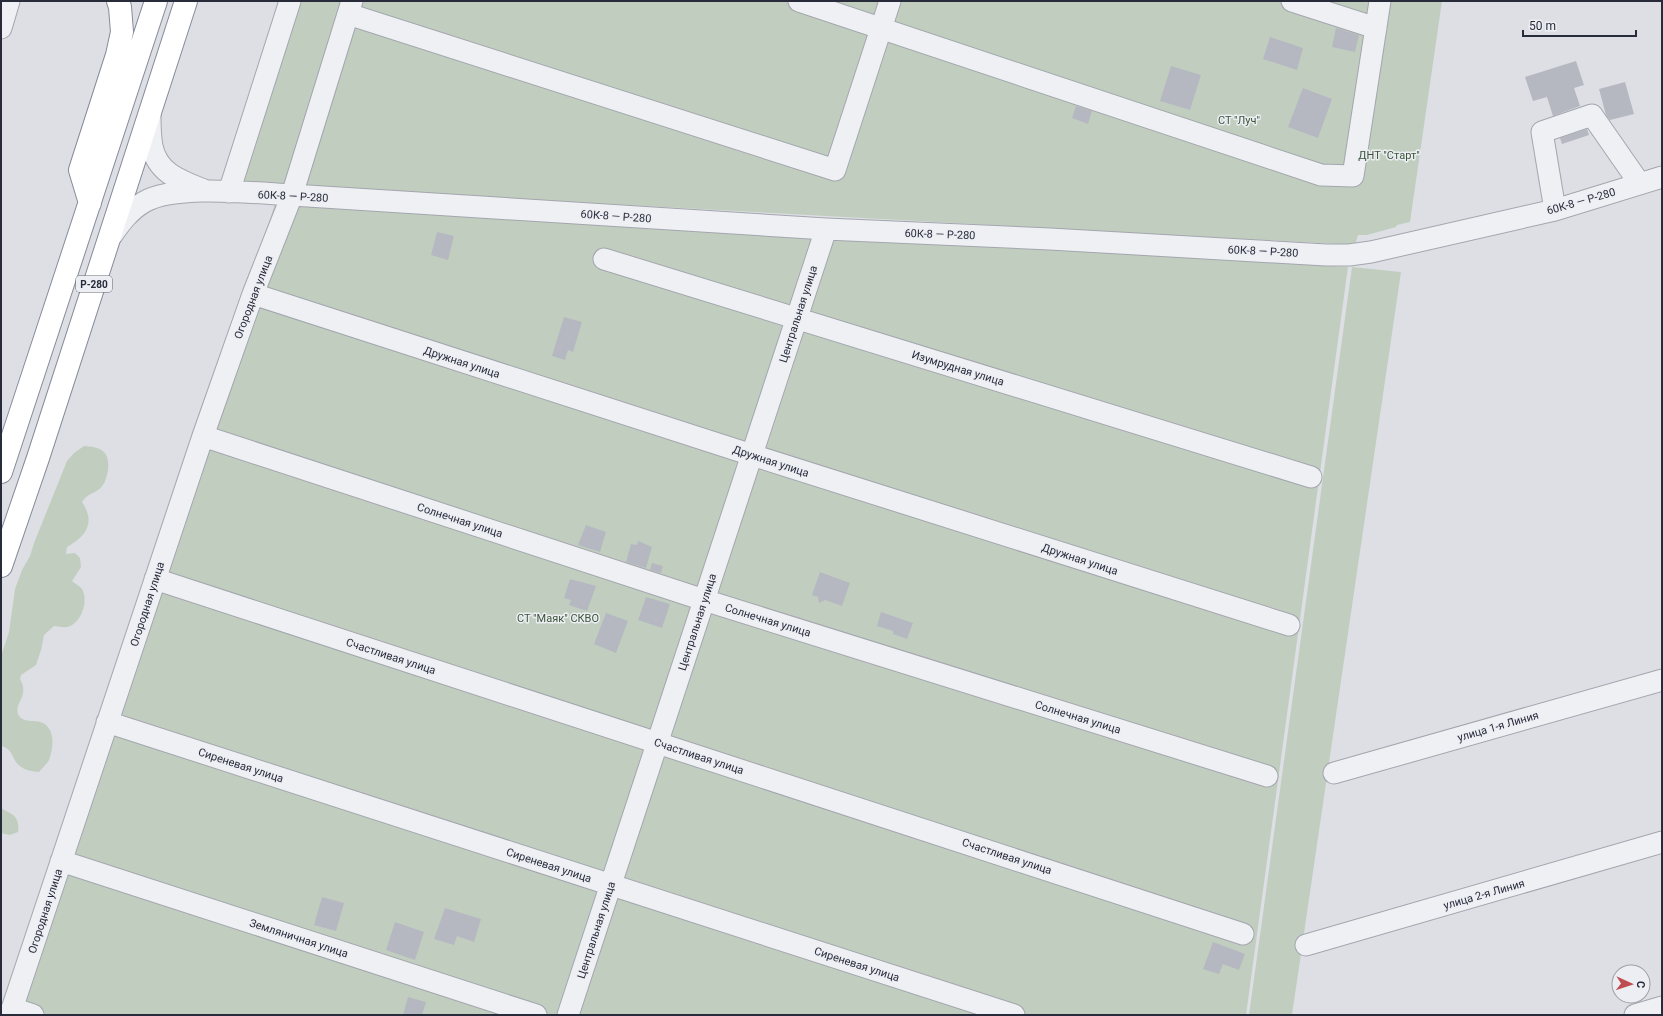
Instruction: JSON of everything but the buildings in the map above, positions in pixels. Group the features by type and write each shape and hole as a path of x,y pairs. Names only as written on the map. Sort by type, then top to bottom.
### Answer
{"highway":[{"path":"90,203 80,170 117,55 122,32 120,7 118,1"},
{"name":"Р-280","path":"1,472 156,1"},
{"name":"Р-280","path":"1,566 38,458 186,1"},
{"path":"10,447 15,455 27,460 38,458"}],"street":[{"path":"1,28 9,1"},
{"path":"229,192 290,1"},
{"path":"798,1 1321,175 1353,176 1380,1"},
{"path":"350,7 836,170 890,1"},
{"path":"1292,1 1376,28"},
{"name":"Огородная улица","path":"11,1012 203,436 253,294 292,195 350,7"},
{"name":"60К-8 — Р-280","path":"150,112 152,146 158,162 170,175 208,192"},
{"path":"1555,210 1542,132 1592,116 1640,184"},
{"name":"60К-8 — Р-280","path":"108,240 128,214 144,202 176,194 229,192 826,229 1042,238 1326,255 1349,255 1371,252 1555,210 1662,177"},
{"name":"Центральная улица","path":"568,1015 826,229"},
{"name":"Изумрудная улица","path":"604,259 1311,477"},
{"name":"Дружная улица","path":"253,294 752,455 1289,625"},
{"name":"Солнечная улица","path":"203,436 704,600 1268,776"},
{"name":"Счастливая улица","path":"155,579 1243,934"},
{"name":"улица 1-я Линия","path":"1334,773 1662,680"},
{"name":"Сиреневая улица","path":"108,722 1014,1015"},
{"name":"улица 2-я Линия","path":"1306,945 1662,842"},
{"name":"Земляничная улица","path":"61,862 536,1015"},
{"path":"1635,1015 1662,1007"},
{"path":"11,1012 33,1015"}],"green space":[{"name":"СТ \"Луч\"","path":"285,1 1442,1 1410,222 1367,235 1358,235 1355,245 226,183"},
{"name":"СТ \"Маяк\" СКВО","path":"275,204 1348,267 1246,1015 7,1015"},
{"path":"1352,267 1401,272 1292,1015 1249,1015"},
{"path":"84,446 100,449 106,454 108,470 106,480 101,488 87,496 82,502 88,516 87,528 74,543 67,547 66,554 75,553 80,558 81,567 72,581 82,589 85,600 84,606 80,617 72,625 65,627 54,626 44,635 36,665 21,675 20,679 23,685 23,695 18,706 18,714 23,719 43,723 50,730 52,735 49,760 39,772 22,768 10,751 1,746 1,656 9,632 15,589 22,570 30,556 67,461 74,453"},
{"path":"1,808 12,814 17,819 18,832 10,835 1,833"}],"park label":[{"name":"ДНТ \"Старт\"","path":"1389,155"}]}
